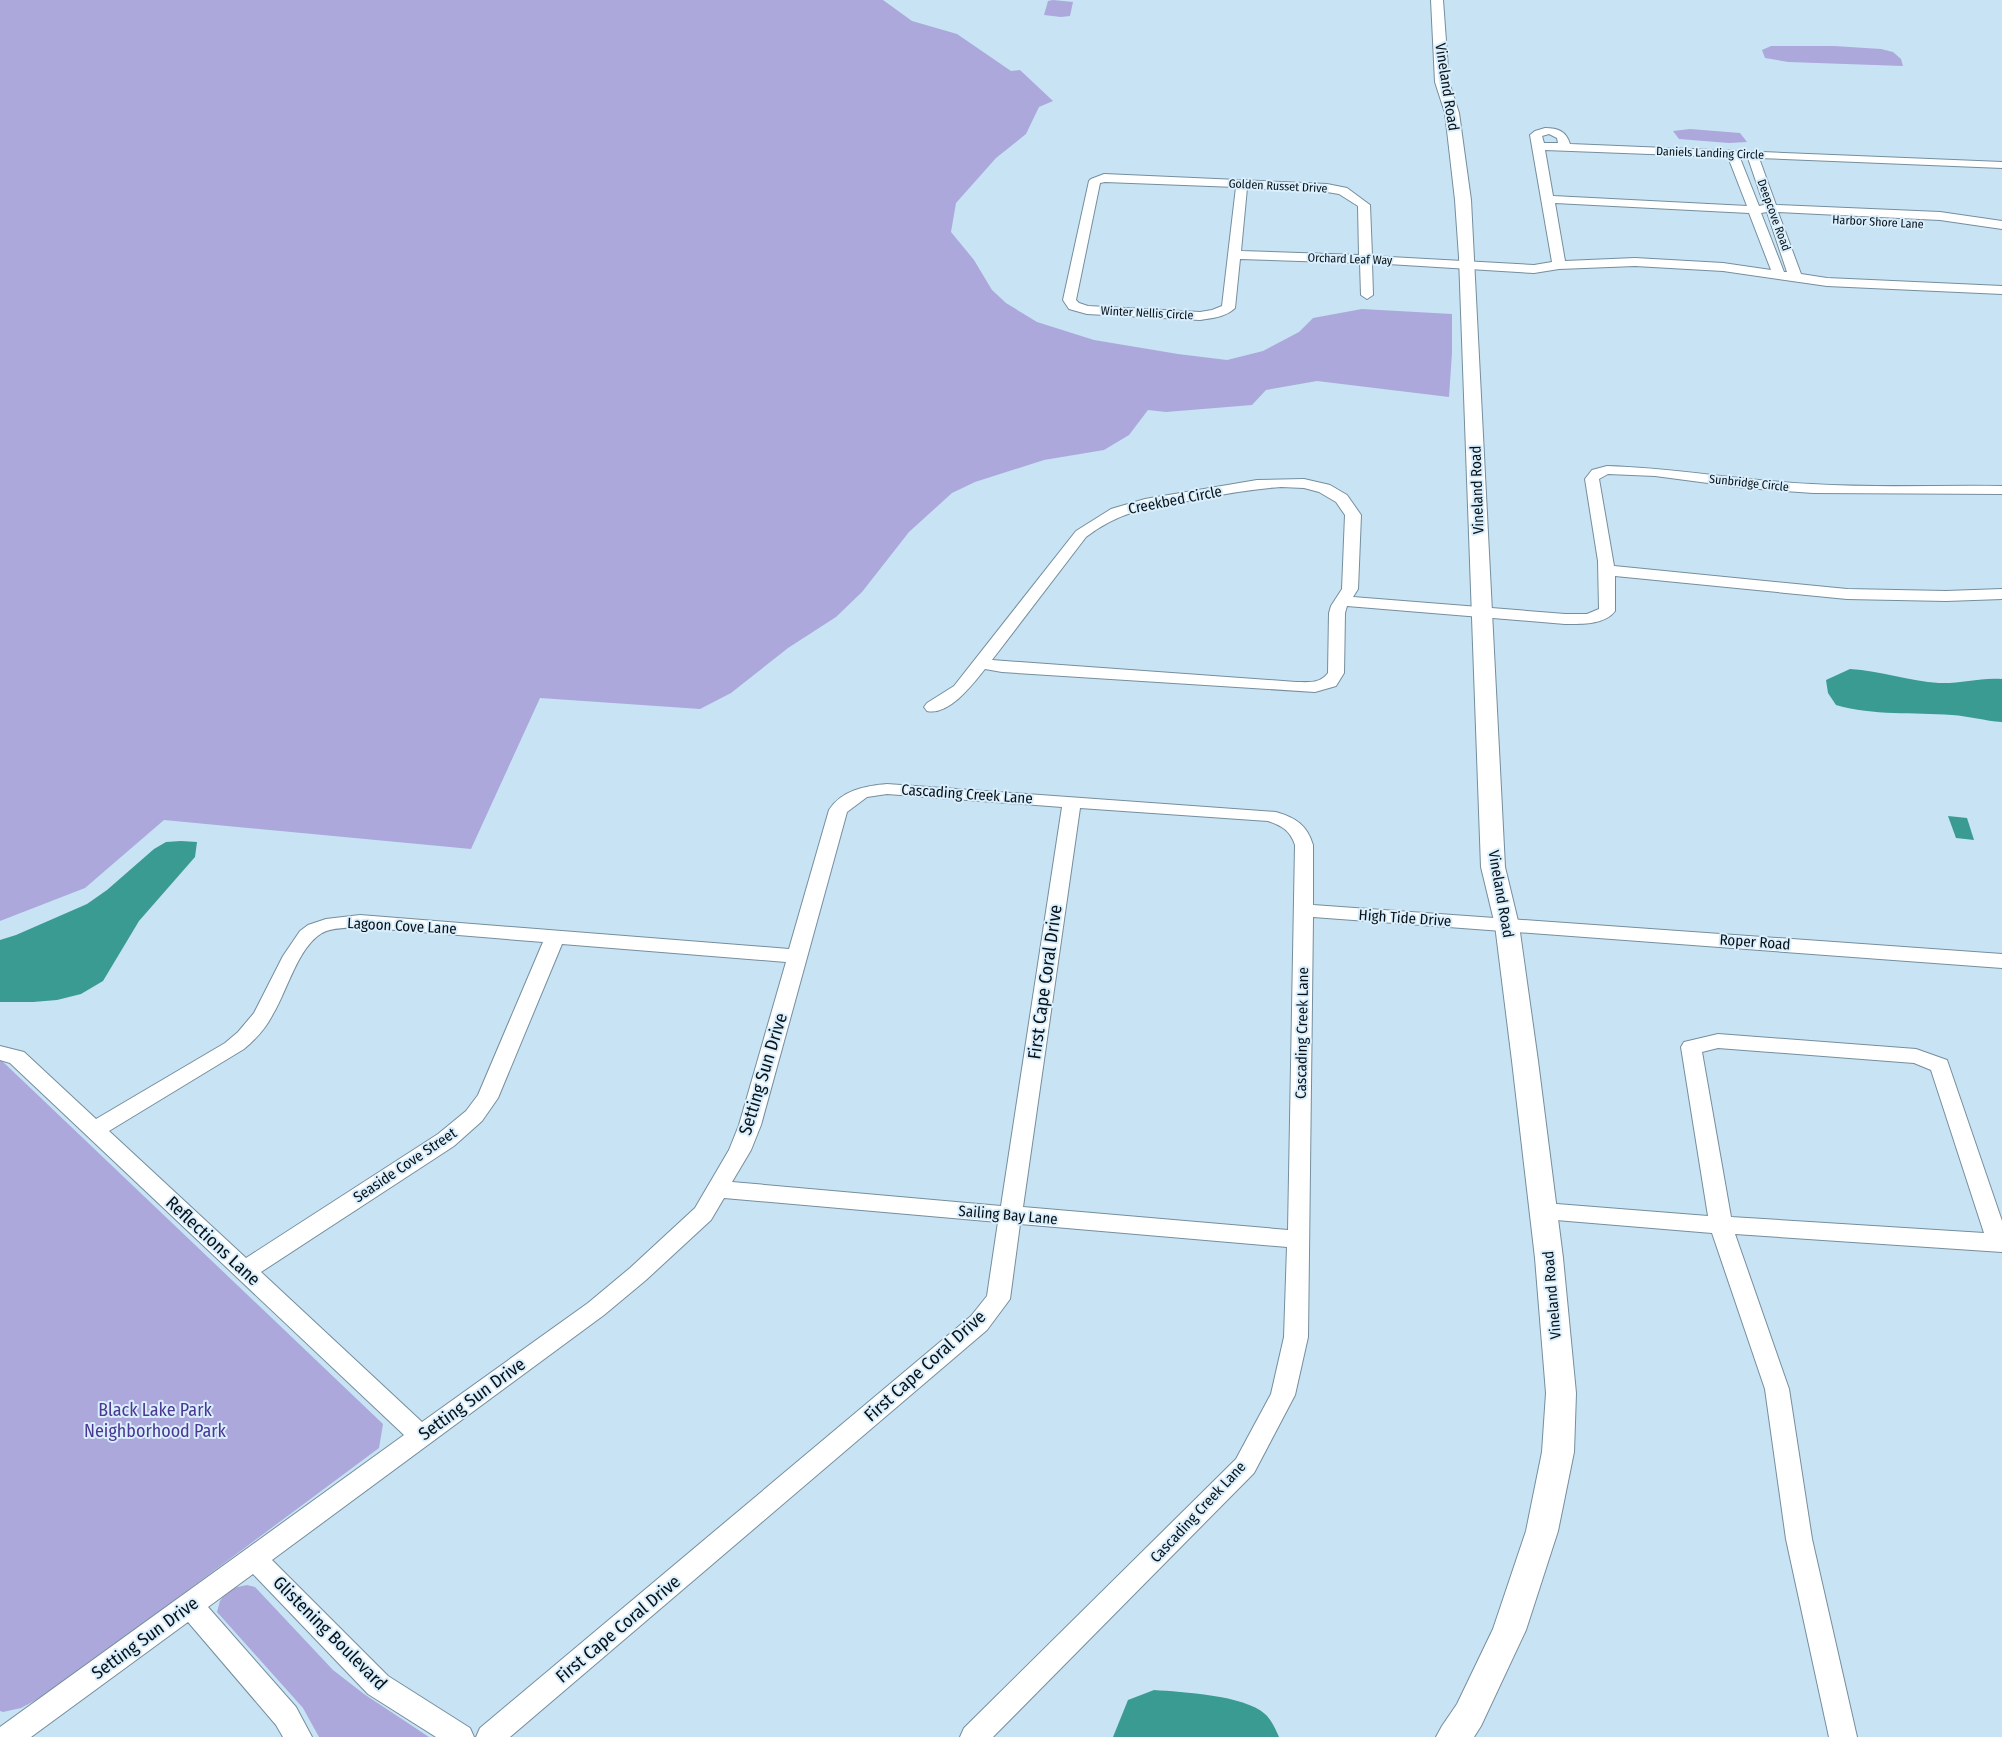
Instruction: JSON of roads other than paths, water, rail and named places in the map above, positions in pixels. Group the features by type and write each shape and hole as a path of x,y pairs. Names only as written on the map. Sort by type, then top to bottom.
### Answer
{"main road":[{"name":"Vineland Road","path":"1438,0 1438,47 1442,82 1452,113 1463,200 1467,261 1493,867 1507,925 1544,1211 1561,1393 1558,1452 1542,1531 1509,1630 1468,1716 1454,1737"}],"street":[{"name":"Daniels Landing Circle","path":"1560,265 1539,146 2002,165"},
{"name":"Deepcove Road","path":"1733,154 1778,273"},
{"name":"Deepcove Road","path":"1752,154 1795,276"},
{"name":"Golden Russet Drive","path":"1098,178 1327,188 1343,192 1364,204 1367,295"},
{"name":"Winter Nellis Circle","path":"1098,178 1095,181 1069,300 1074,306 1087,310 1200,316 1215,314 1228,308 1242,184"},
{"name":"Harbor Shore Lane","path":"1549,199 1773,212 1940,216 2002,225"},
{"name":"Harbor Shore Lane","path":"1773,212 1801,219 1946,226 2002,235"},
{"name":"Orchard Leaf Way","path":"1234,250 1467,261"},
{"path":"1467,261 1520,264 1534,269 1560,265 1635,262 1722,267 1778,273 1827,282 2002,290"},
{"name":"Sunbridge Circle","path":"1481,606 1564,613 1589,619 1607,611 1606,570 1592,479 1597,473 1606,470 1655,472 1746,484 1813,489 2002,490"},
{"name":"Creekbed Circle","path":"933,707 960,690 1081,534 1097,521 1141,505 1278,482 1321,488 1339,496 1349,506 1353,515 1346,595 1337,613 1336,673 1330,682 1314,687 1296,687 1002,667 981,663"},
{"path":"1606,570 1847,594 1946,596 2002,594"},
{"path":"1346,595 1481,606"},
{"name":"Cascading Creek Lane","path":"797,956 838,810 854,795 868,791 887,788 1270,816 1290,823 1301,833 1304,845 1296,1337 1283,1395 1245,1466 974,1737"},
{"name":"First Cape Coral Drive","path":"490,1737 979,1323 998,1299 1072,802"},
{"name":"High Tide Drive","path":"1303,910 1507,925"},
{"name":"Lagoon Cove Lane","path":"94,1130 232,1048 250,1034 264,1014 301,942 314,930 334,923 360,922 797,956"},
{"name":"Roper Road","path":"1507,925 2002,960"},
{"name":"Seaside Cove Street","path":"244,1271 446,1140 474,1116 487,1098 555,937"},
{"name":"Setting Sun Drive","path":"9,1737 596,1309 638,1274 703,1214 740,1150 750,1125 797,956"},
{"path":"1544,1211 1721,1225 2000,1243 1940,1065 1916,1056 1747,1042 1718,1041 1691,1047 1721,1225 1777,1389 1799,1539 1843,1737"},
{"name":"Reflections Lane","path":"0,1053 17,1058 421,1436"},
{"name":"Sailing Bay Lane","path":"717,1189 1299,1240"},
{"name":"Glistening Boulevard","path":"254,1558 378,1685 460,1737"},
{"path":"190,1605 286,1716 298,1737"}],"park label":[{"name":"Black Lake Park Neighborhood Park","path":"155,1420"}]}
